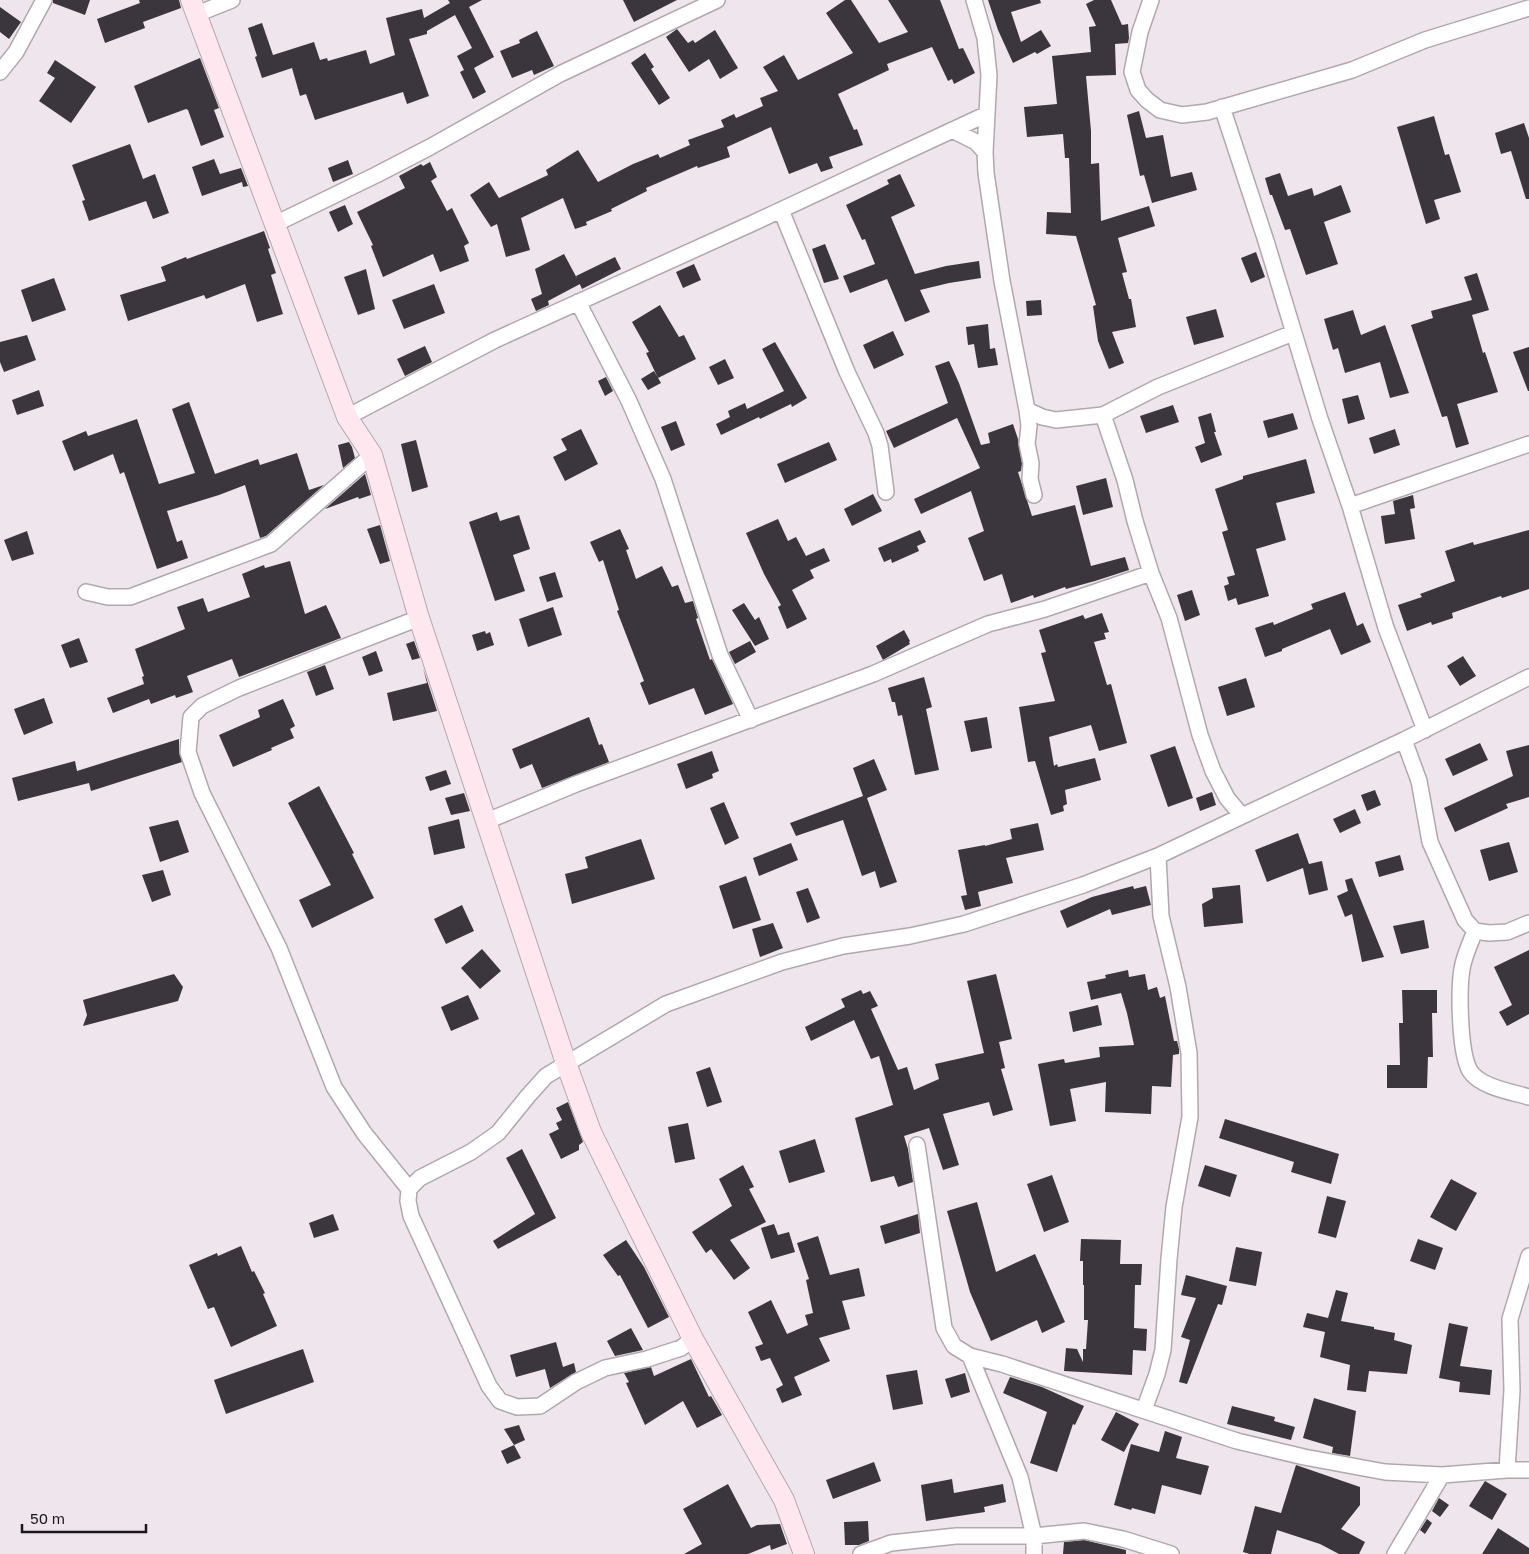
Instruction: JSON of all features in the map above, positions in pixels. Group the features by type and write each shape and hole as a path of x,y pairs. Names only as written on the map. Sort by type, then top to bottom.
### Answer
{"street":[{"path":"0,72 16,52 44,0"},
{"path":"232,0 194,7 348,417 372,455 419,618 566,1063 591,1132 693,1339 784,1500 804,1554"},
{"path":"275,224 415,155 560,74 717,0"},
{"path":"974,0 985,38 989,75 985,152 986,173 1002,281 1027,410 1029,426 1027,444 1031,463 1030,479 1034,495"},
{"path":"1151,0 1140,32 1132,72 1138,90 1146,100 1160,110 1182,115 1206,112 1352,70 1425,40 1529,8"},
{"path":"1222,106 1266,241 1320,419 1350,506 1386,628 1425,730"},
{"path":"348,417 494,340 987,114"},
{"path":"952,130 976,142 985,152"},
{"path":"781,210 847,372 876,433 880,446 886,492"},
{"path":"578,302 628,401 663,479 720,655 751,720"},
{"path":"1027,410 1042,417 1056,420 1102,415 1158,387 1294,333"},
{"path":"1102,415 1125,480 1151,573 1169,618 1200,735 1213,771 1227,798 1242,816"},
{"path":"1350,506 1529,444"},
{"path":"86,592 108,597 130,597 271,544 372,455"},
{"path":"487,821 576,784 873,674 988,624 1045,609 1151,573"},
{"path":"409,1189 364,1133 334,1087 279,948 202,792 188,752 191,717 202,706 239,688 419,618"},
{"path":"693,1339 681,1348 647,1359 605,1368 576,1382 540,1406 517,1407 500,1401 489,1386 411,1216 408,1201 409,1189 420,1178 471,1152 498,1133 546,1076 666,1004 782,962 844,946 910,936 964,924 1083,885 1158,856 1425,730 1529,677"},
{"path":"1404,740 1419,781 1430,842 1464,920 1475,931 1489,933 1507,932 1529,924"},
{"path":"1144,1410 1157,1374 1163,1350 1174,1207 1190,1117 1189,1053 1178,987 1161,916 1158,856"},
{"path":"1475,931 1463,964 1460,998 1464,1050 1470,1071 1480,1080 1495,1087 1529,1097"},
{"path":"917,1145 944,1328 954,1346 970,1356 1002,1364 1237,1441 1304,1457 1385,1472 1442,1476 1507,1470 1529,1470"},
{"path":"1507,1470 1512,1390 1510,1319 1529,1256"},
{"path":"970,1356 1020,1477 1034,1536 1034,1554"},
{"path":"982,1384 1002,1364"},
{"path":"1395,1554 1442,1476"},
{"path":"861,1554 891,1543 956,1536 1034,1536 1084,1530 1123,1539 1172,1554"}],"building":[{"path":"53,0 90,0 85,15 53,3"},
{"path":"139,0 179,0 181,8 143,22 145,28 105,43 97,19 140,3"},
{"path":"448,0 482,0 469,7 494,57 474,68 486,92 473,99 460,72 464,70 457,56 472,48 455,15 427,31 427,34 409,39 429,96 407,104 403,92 315,120 306,94 300,96 292,68 262,78 248,28 262,23 273,55 314,42 320,60 327,58 328,61 366,50 370,64 395,55 386,18 422,9 424,18 450,3"},
{"path":"623,0 677,0 634,22"},
{"path":"845,0 851,0 879,43 908,32 888,0 940,0 959,49 963,48 975,73 954,84 952,79 948,81 932,47 887,64 889,70 838,94 854,130 857,129 863,145 829,157 833,168 821,172 817,163 789,174 771,127 727,147 730,157 698,168 697,166 646,188 647,191 611,209 612,211 586,222 587,225 575,229 563,198 521,218 530,250 506,257 497,224 491,227 470,195 489,182 499,198 548,175 546,170 578,150 598,182 633,164 658,154 660,158 690,145 688,140 724,127 721,120 734,114 736,118 763,106 760,98 778,91 763,67 784,55 798,80 853,53 826,13"},
{"path":"988,0 1040,0 1041,3 1011,12 1021,42 1041,30 1051,46 1037,54 1035,52 1013,63 998,30"},
{"path":"1094,0 1111,0 1122,25 1128,24 1129,38 1128,43 1115,44 1116,75 1086,76 1091,131 1091,164 1099,163 1101,221 1149,206 1155,226 1118,238 1127,272 1122,273 1129,299 1131,299 1136,327 1112,332 1124,363 1109,369 1098,341 1093,306 1096,305 1076,236 1046,234 1047,212 1071,213 1069,158 1065,158 1063,134 1027,137 1024,107 1057,104 1052,56 1091,52 1089,27 1096,26 1086,4"},
{"path":"0,7 21,22 9,39 0,32"},
{"path":"677,29 688,43 693,40 695,43 715,30 738,68 720,79 709,59 689,72 666,37"},
{"path":"537,31 554,66 534,75 532,70 512,78 500,51 520,43 519,40"},
{"path":"645,53 654,67 651,69 670,98 659,105 631,63"},
{"path":"200,58 219,108 214,110 224,137 201,146 186,109 148,123 134,86"},
{"path":"55,60 96,87 71,123 39,101 55,78 47,73"},
{"path":"1139,111 1146,138 1163,135 1171,177 1192,172 1197,190 1152,203 1144,175 1140,176 1127,115"},
{"path":"1434,116 1445,155 1449,154 1461,192 1434,200 1440,219 1426,224 1397,127"},
{"path":"1524,123 1529,138 1529,199 1526,199 1511,151 1501,154 1495,133"},
{"path":"130,144 143,179 155,174 169,213 153,219 146,201 89,221 82,201 85,200 72,165"},
{"path":"214,159 220,174 241,168 248,186 243,187 242,182 202,196 192,167"},
{"path":"348,160 353,174 333,182 328,168"},
{"path":"430,162 437,177 431,181 447,211 452,208 469,243 464,246 469,261 440,272 433,254 383,277 371,246 373,245 357,212 405,188 399,176 421,164 423,166"},
{"path":"1280,173 1288,196 1312,188 1314,196 1341,185 1351,212 1324,222 1338,264 1306,275 1290,229 1285,230 1265,178"},
{"path":"900,174 915,206 891,217 915,274 946,266 979,261 981,278 920,290 930,312 905,322 887,279 850,293 843,276 875,264 865,239 862,240 846,205 889,184 887,180"},
{"path":"345,205 353,224 338,232 329,212"},
{"path":"264,231 276,273 271,275 283,314 257,322 245,284 206,299 204,295 128,321 120,295 166,281 161,267"},
{"path":"825,244 839,279 824,283 812,249"},
{"path":"1256,252 1265,277 1251,283 1241,258"},
{"path":"564,254 580,284 548,301 549,305 536,311 531,299 542,294 535,269"},
{"path":"615,257 621,269 582,289 576,276"},
{"path":"694,264 701,280 683,288 676,272"},
{"path":"366,269 375,309 358,315 344,277"},
{"path":"1477,273 1489,310 1472,315 1483,353 1485,352 1498,392 1457,404 1469,444 1456,448 1447,416 1442,417 1411,325 1433,318 1431,311 1472,300 1464,277"},
{"path":"54,278 66,310 32,322 21,290"},
{"path":"434,284 445,313 404,329 392,300"},
{"path":"1041,300 1042,315 1027,316 1026,301"},
{"path":"660,305 679,337 684,335 696,359 658,378 646,353 649,352 632,322"},
{"path":"1216,309 1224,337 1194,345 1186,317"},
{"path":"1353,310 1361,335 1385,325 1409,393 1390,398 1380,362 1345,373 1338,348 1333,350 1324,319"},
{"path":"988,324 990,349 995,348 998,365 978,368 974,344 968,345 966,327"},
{"path":"893,331 904,355 874,369 863,345"},
{"path":"27,335 36,360 4,372 0,362 0,342"},
{"path":"775,342 807,398 792,407 791,404 721,435 716,424 730,417 728,411 745,403 747,409 784,391 762,349"},
{"path":"425,346 432,362 405,376 397,359"},
{"path":"1529,347 1529,391 1528,391 1513,352"},
{"path":"725,359 734,378 718,385 709,367"},
{"path":"949,361 959,383 981,445 990,443 988,433 1013,424 1018,439 1022,464 1021,471 1018,472 1032,516 1075,505 1091,566 1125,557 1129,570 1066,589 1065,587 1034,598 1033,595 1011,603 1002,574 984,581 968,538 984,531 971,491 921,514 914,499 980,468 957,418 894,448 886,431 948,403 935,366"},
{"path":"654,371 661,383 648,390 641,379"},
{"path":"606,377 613,391 605,396 598,381"},
{"path":"39,390 44,406 17,415 12,400"},
{"path":"1358,395 1365,419 1348,424 1342,399"},
{"path":"189,402 215,474 258,459 260,465 297,453 309,490 324,485 266,536 260,538 245,485 167,511 177,542 182,540 188,558 157,569 124,472 120,474 113,454 74,471 62,441 86,431 88,436 137,419 159,484 195,473 172,409"},
{"path":"1173,405 1179,422 1146,433 1140,416"},
{"path":"1211,413 1216,432 1214,432 1222,455 1201,463 1195,447 1205,443 1198,417"},
{"path":"1293,413 1298,429 1268,438 1263,421"},
{"path":"676,421 685,445 671,451 661,427"},
{"path":"581,429 598,464 565,481 553,457 567,450 561,439"},
{"path":"1395,429 1400,445 1374,454 1369,438"},
{"path":"416,440 428,487 412,492 401,444"},
{"path":"349,442 355,458 343,468 338,445"},
{"path":"829,442 837,460 785,483 777,464"},
{"path":"1306,459 1315,493 1276,503 1286,540 1256,549 1269,596 1238,605 1236,598 1228,601 1224,586 1229,584 1227,577 1235,575 1222,532 1228,530 1215,489 1243,479 1243,476"},
{"path":"365,474 371,495 359,499 358,497 325,509"},
{"path":"1106,478 1113,507 1083,515 1076,486"},
{"path":"873,494 882,511 852,526 844,509"},
{"path":"1413,495 1415,508 1410,509 1415,539 1385,544 1381,516 1395,514 1393,501"},
{"path":"497,512 500,521 519,515 530,549 513,555 525,591 495,601 469,522"},
{"path":"778,519 788,541 796,537 806,556 824,548 830,561 810,570 814,578 792,590 807,619 787,629 778,607 781,605 764,574 746,533"},
{"path":"380,525 390,561 380,564 367,529"},
{"path":"620,529 629,549 626,550 636,579 662,566 672,587 678,585 685,603 693,601 698,618 696,619 710,660 712,659 733,704 705,715 694,688 649,705 640,683 644,681 617,611 619,610 603,560 599,562 590,542"},
{"path":"920,530 926,542 917,546 919,551 892,563 891,559 884,562 878,548"},
{"path":"1529,530 1529,589 1502,598 1501,596 1452,613 1453,618 1432,625 1431,622 1407,631 1398,605 1422,597 1420,594 1455,581 1445,551 1473,542 1474,545"},
{"path":"27,531 34,554 12,561 4,540"},
{"path":"290,561 305,614 326,605 341,638 239,677 232,659 187,676 193,692 176,698 175,695 151,704 149,699 113,713 107,698 144,684 142,677 144,676 135,649 185,629 177,607 203,598 208,612 250,597 242,574 264,565 265,568"},
{"path":"555,572 563,597 547,602 539,577"},
{"path":"1192,590 1200,615 1185,621 1177,595"},
{"path":"1345,592 1357,626 1363,623 1371,642 1341,655 1330,629 1265,657 1255,628 1273,622 1274,625 1313,609 1311,604"},
{"path":"744,603 755,620 759,617 769,639 755,646 732,610"},
{"path":"553,607 562,635 528,647 519,619"},
{"path":"1102,613 1109,632 1104,633 1106,639 1094,642 1107,685 1111,684 1127,743 1099,751 1091,725 1049,737 1054,766 1057,764 1058,767 1095,758 1101,780 1065,790 1067,804 1063,806 1064,811 1051,815 1035,761 1028,762 1019,707 1055,701 1041,653 1046,652 1039,630 1083,615 1085,619"},
{"path":"904,630 910,644 883,660 876,646"},
{"path":"485,631 486,634 490,632 494,645 477,651 472,635"},
{"path":"79,638 88,662 70,668 61,645"},
{"path":"414,641 420,658 412,660 406,644"},
{"path":"750,641 756,652 735,664 729,652"},
{"path":"376,651 383,671 369,676 362,657"},
{"path":"1463,656 1476,676 1460,686 1447,666"},
{"path":"325,665 334,689 316,696 307,672"},
{"path":"423,668 437,711 393,721 387,693 427,683"},
{"path":"924,677 932,707 926,709 939,770 915,775 902,715 898,716 895,702 892,702 888,688"},
{"path":"1246,678 1255,707 1227,716 1218,687"},
{"path":"44,698 53,723 24,735 14,709"},
{"path":"283,699 295,726 290,729 294,738 233,767 219,735 260,717 258,710"},
{"path":"589,717 599,745 602,744 609,762 542,788 532,764 520,769 512,749"},
{"path":"987,717 992,748 971,752 964,721"},
{"path":"179,739 179,752 182,762 91,791 89,783 18,801 12,778 75,761 77,771"},
{"path":"1480,743 1488,760 1453,776 1445,759"},
{"path":"1529,745 1529,797 1506,804 1508,808 1455,832 1444,808 1513,776 1506,751"},
{"path":"1175,746 1193,798 1168,807 1150,755"},
{"path":"712,751 719,771 712,774 713,778 686,789 677,764"},
{"path":"874,759 887,790 867,798 897,882 880,888 875,871 862,876 843,820 796,836 790,823 863,796 853,768"},
{"path":"446,770 451,784 430,791 425,777"},
{"path":"319,786 354,853 352,854 374,898 312,928 299,900 331,885 288,803"},
{"path":"1375,790 1381,805 1367,811 1361,795"},
{"path":"1212,792 1216,805 1200,811 1196,798"},
{"path":"464,793 470,811 451,815 445,798"},
{"path":"724,802 739,838 725,845 710,808"},
{"path":"1355,809 1361,823 1340,833 1333,819"},
{"path":"459,819 465,848 434,855 428,827"},
{"path":"178,820 189,852 160,862 149,827"},
{"path":"1038,823 1044,850 1006,858 1013,883 978,892 981,906 965,910 961,896 967,895 958,850 1012,839 1010,829"},
{"path":"1298,833 1309,864 1322,861 1328,890 1309,895 1303,868 1267,882 1255,850"},
{"path":"641,839 655,879 572,904 565,874 588,868 585,857"},
{"path":"1509,842 1518,872 1489,881 1480,850"},
{"path":"791,843 798,860 759,876 753,858"},
{"path":"1400,855 1404,870 1379,877 1375,862"},
{"path":"163,870 171,895 152,902 142,875"},
{"path":"746,876 761,920 733,929 719,886"},
{"path":"1352,878 1384,957 1362,962 1352,914 1345,917 1337,896 1348,891 1345,880"},
{"path":"1240,885 1243,923 1204,927 1202,904 1213,898 1212,888"},
{"path":"1133,886 1134,889 1146,886 1151,905 1112,915 1110,909 1067,928 1060,911 1092,897"},
{"path":"808,888 820,918 807,923 796,892"},
{"path":"462,905 474,931 446,944 434,919"},
{"path":"1424,920 1429,948 1401,954 1393,926"},
{"path":"773,923 783,948 760,957 752,929"},
{"path":"482,949 501,971 480,989 461,968"},
{"path":"1529,950 1529,1014 1507,1026 1499,1012 1512,1005 1494,967"},
{"path":"1128,970 1129,977 1145,974 1148,990 1157,987 1160,998 1165,996 1174,1041 1177,1041 1179,1049 1179,1054 1173,1055 1171,1087 1152,1086 1151,1114 1105,1112 1106,1082 1070,1089 1076,1121 1050,1126 1038,1064 1064,1059 1065,1063 1100,1057 1099,1047 1134,1045 1121,993 1091,1000 1087,982 1106,978 1105,975"},
{"path":"174,974 183,987 178,1001 83,1026 87,1015 83,1000"},
{"path":"996,974 1012,1039 999,1042 1005,1068 1001,1069 1013,1110 993,1116 989,1102 943,1114 959,1165 943,1170 929,1128 904,1136 913,1182 898,1187 894,1176 871,1182 855,1118 893,1105 879,1056 871,1059 854,1020 811,1041 805,1027 845,1007 841,999 861,990 863,994 870,991 878,1006 871,1009 898,1070 907,1067 914,1090 939,1079 935,1064 984,1053 967,981"},
{"path":"1402,990 1437,990 1437,1013 1432,1013 1433,1057 1428,1057 1427,1088 1387,1088 1387,1065 1400,1065 1399,1023 1403,1023"},
{"path":"468,995 479,1019 451,1031 441,1007"},
{"path":"1098,1005 1102,1025 1073,1032 1069,1012"},
{"path":"710,1067 722,1102 707,1107 696,1072"},
{"path":"568,1102 583,1142 579,1145 579,1150 561,1159 549,1134 559,1129 556,1123 562,1120 556,1108"},
{"path":"1225,1119 1339,1154 1331,1184 1291,1172 1294,1162 1219,1138"},
{"path":"688,1123 695,1159 675,1163 668,1127"},
{"path":"815,1139 825,1172 789,1183 779,1151"},
{"path":"522,1149 556,1218 498,1249 493,1241 535,1214 506,1158"},
{"path":"743,1165 754,1187 749,1189 766,1222 730,1240 750,1268 734,1280 711,1249 706,1253 692,1232 732,1206 719,1179"},
{"path":"1205,1165 1237,1175 1230,1197 1198,1186"},
{"path":"1052,1175 1069,1222 1044,1232 1027,1184"},
{"path":"1451,1179 1477,1193 1456,1231 1430,1217"},
{"path":"1327,1196 1346,1201 1336,1238 1318,1233"},
{"path":"977,1202 996,1272 1035,1254 1065,1322 1042,1333 1037,1320 991,1341 970,1292 947,1211"},
{"path":"333,1214 339,1230 314,1238 309,1223"},
{"path":"918,1214 920,1233 885,1244 880,1226"},
{"path":"774,1224 778,1235 789,1232 795,1252 771,1259 761,1228"},
{"path":"818,1236 830,1275 859,1268 865,1296 842,1301 850,1329 819,1338 830,1361 794,1377 802,1395 782,1403 776,1389 783,1385 770,1358 761,1361 755,1347 763,1344 748,1312 771,1300 787,1334 808,1325 805,1315 813,1313 806,1280 809,1279 797,1243"},
{"path":"1081,1239 1121,1240 1120,1264 1142,1264 1141,1285 1135,1285 1134,1328 1147,1329 1146,1351 1133,1350 1132,1375 1064,1371 1066,1348 1077,1349 1083,1362 1083,1349 1086,1349 1088,1320 1084,1320 1083,1261 1080,1261"},
{"path":"1418,1239 1443,1248 1435,1270 1410,1261"},
{"path":"626,1240 644,1267 669,1317 648,1328 620,1275 618,1276 603,1255"},
{"path":"241,1246 252,1272 254,1271 265,1293 263,1294 277,1326 231,1347 214,1307 208,1309 189,1265 217,1253 218,1256"},
{"path":"1236,1247 1262,1252 1256,1286 1229,1281"},
{"path":"1186,1275 1227,1286 1222,1305 1218,1304 1187,1384 1179,1382 1190,1340 1181,1337 1196,1298 1181,1295"},
{"path":"1336,1290 1348,1293 1341,1321 1395,1333 1394,1340 1412,1345 1407,1374 1369,1371 1366,1392 1347,1390 1350,1365 1320,1357 1325,1332 1303,1327 1307,1313 1328,1318"},
{"path":"1449,1323 1468,1327 1460,1366 1492,1370 1490,1395 1459,1392 1460,1382 1439,1378"},
{"path":"631,1328 643,1350 615,1356 607,1341"},
{"path":"556,1342 563,1367 574,1363 576,1372 550,1388 545,1369 516,1377 510,1355"},
{"path":"303,1349 314,1382 226,1414 214,1380"},
{"path":"691,1359 709,1397 711,1396 722,1415 697,1428 683,1401 645,1425 626,1383 629,1382 624,1373 651,1367 654,1376"},
{"path":"917,1370 923,1404 893,1410 886,1375"},
{"path":"965,1373 970,1392 951,1398 945,1379"},
{"path":"1010,1377 1042,1387 1084,1406 1075,1425 1073,1424 1057,1472 1030,1463 1047,1412 1003,1393"},
{"path":"1314,1398 1356,1411 1350,1456 1332,1453 1333,1447 1303,1438"},
{"path":"1232,1406 1275,1417 1274,1421 1295,1427 1291,1440 1227,1424"},
{"path":"1116,1412 1139,1424 1124,1452 1101,1440"},
{"path":"519,1425 525,1440 514,1445 504,1429"},
{"path":"1165,1431 1182,1437 1176,1458 1209,1466 1201,1495 1162,1485 1155,1514 1114,1505 1131,1444 1159,1452"},
{"path":"514,1445 521,1458 507,1464 501,1451"},
{"path":"874,1462 881,1481 833,1499 826,1480"},
{"path":"1296,1465 1360,1487 1360,1505 1341,1529 1365,1542 1359,1554 1339,1554 1320,1544 1277,1530 1271,1554 1243,1552 1255,1506 1281,1513"},
{"path":"952,1479 954,1493 1003,1484 1006,1502 984,1507 985,1512 926,1521 921,1485"},
{"path":"1485,1481 1507,1494 1492,1520 1469,1506"},
{"path":"728,1484 751,1528 757,1525 780,1524 787,1544 771,1550 770,1545 748,1554 684,1554 702,1544 683,1509"},
{"path":"1439,1498 1449,1505 1440,1517 1432,1511"},
{"path":"1427,1519 1432,1523 1425,1534 1420,1530"},
{"path":"868,1521 869,1541 859,1545 845,1545 844,1522"},
{"path":"1498,1528 1529,1548 1529,1554 1482,1554"},
{"path":"1084,1540 1126,1550 1126,1554 1063,1554 1064,1542"}]}
